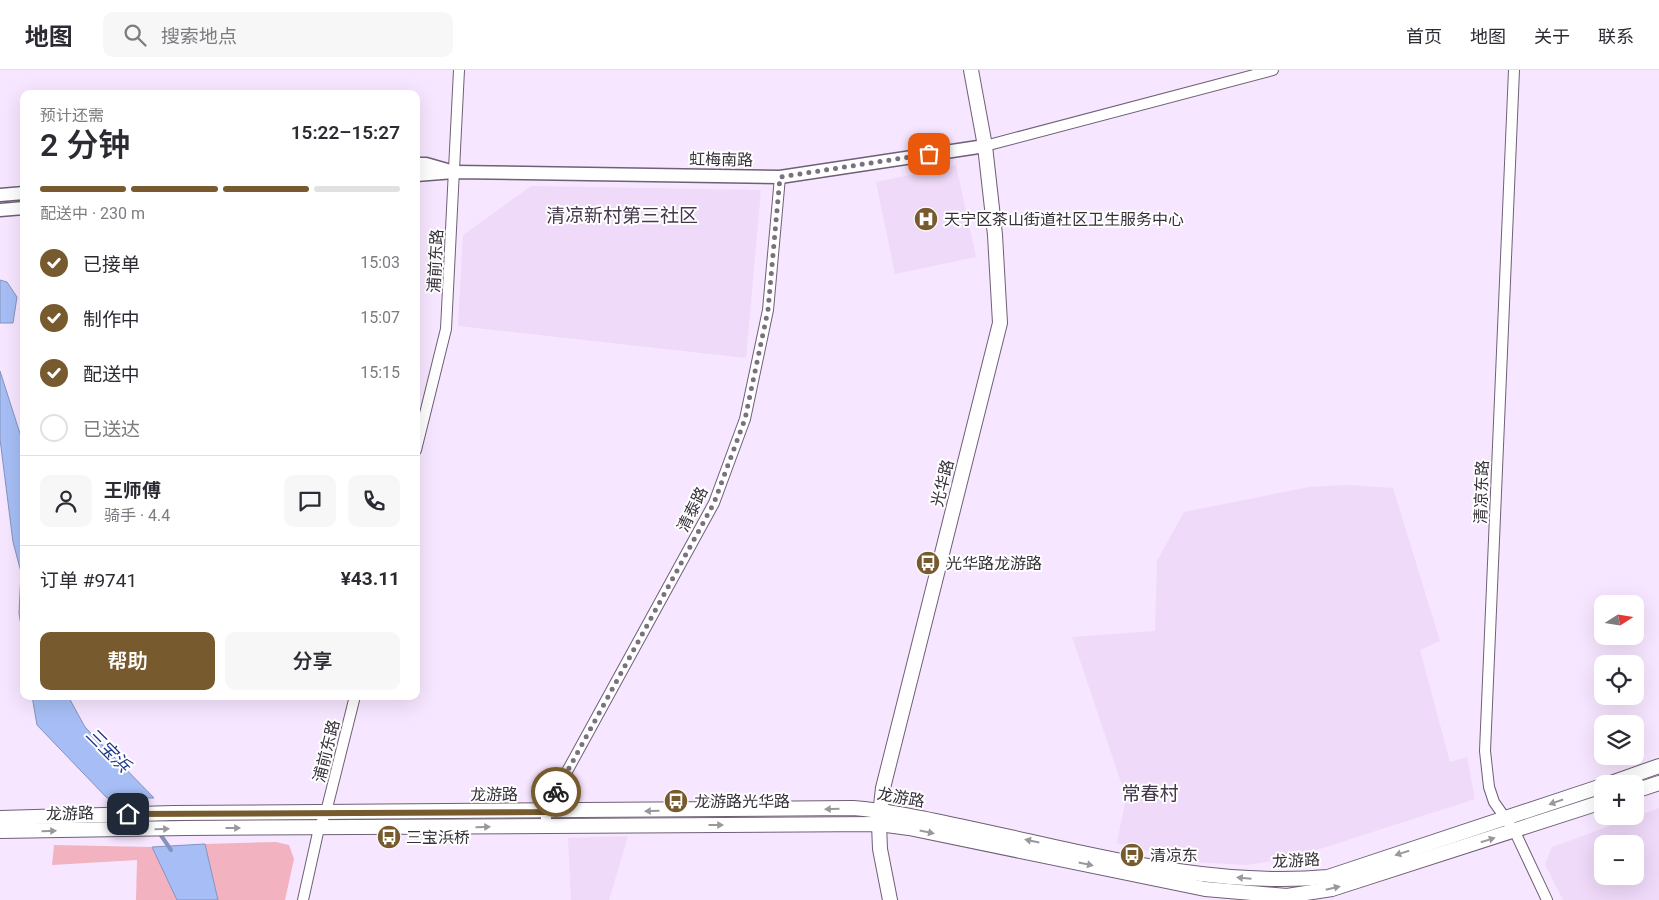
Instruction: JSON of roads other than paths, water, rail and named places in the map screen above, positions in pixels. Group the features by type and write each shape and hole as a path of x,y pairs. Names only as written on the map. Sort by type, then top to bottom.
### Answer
{"main road":[{"name":"光华路","path":"890,900 880,849 880,817 883,788 1000,323 995,235 985,146 971,70"},
{"path":"1634,775 1659,766"},
{"path":"1644,788 1659,783"},
{"name":"龙游路","path":"0,831 319,828 546,819 880,817 1191,875 1266,879 1328,877 1594,789"},
{"name":"龙游路","path":"880,817 909,828 1205,889 1287,896 1332,889 1515,832 1594,805"},
{"name":"龙游路","path":"0,818 173,813 326,812 546,819"}],"street":[{"name":"浦前东路","path":"420,434 446,329 459,70"},
{"path":"985,146 1273,70"},
{"name":"清凉东路","path":"1514,70 1485,751 1489,787 1494,802 1515,832 1547,900"},
{"name":"虹梅南路","path":"420,175 454,172 780,177 985,146"},
{"name":"虹梅南路","path":"420,164 454,172"},
{"name":"清泰路","path":"546,819 714,503 745,419 768,310 780,177"},
{"path":"0,195 20,193"},
{"path":"0,210 20,208"},
{"name":"浦前东路","path":"303,900 319,828 326,812 354,700"}],"water":[{"path":"0,280 7,282 17,297 13,323 0,323"},
{"path":"0,371 20,434 20,568 13,542 0,439"},
{"path":"33,700 70,700 85,727 154,798 107,798 37,725"},
{"path":"205,844 218,900 177,900 152,847"}],"waterway":[{"name":"三宝浜","path":"131,795 142,809"},
{"name":"三宝浜","path":"158,831 171,850"}],"place":[{"name":"天宁区茶山街道社区卫生服务中心","path":"926,219"},
{"name":"光华路龙游路","path":"928,563"},
{"name":"龙游路光华路","path":"676,801"},
{"name":"三宝浜桥","path":"389,837"},
{"name":"清凉东","path":"1132,855"}],"district":[{"name":"清凉新村第三社区","path":"622,215"},
{"name":"常春村","path":"1150,793"}]}
